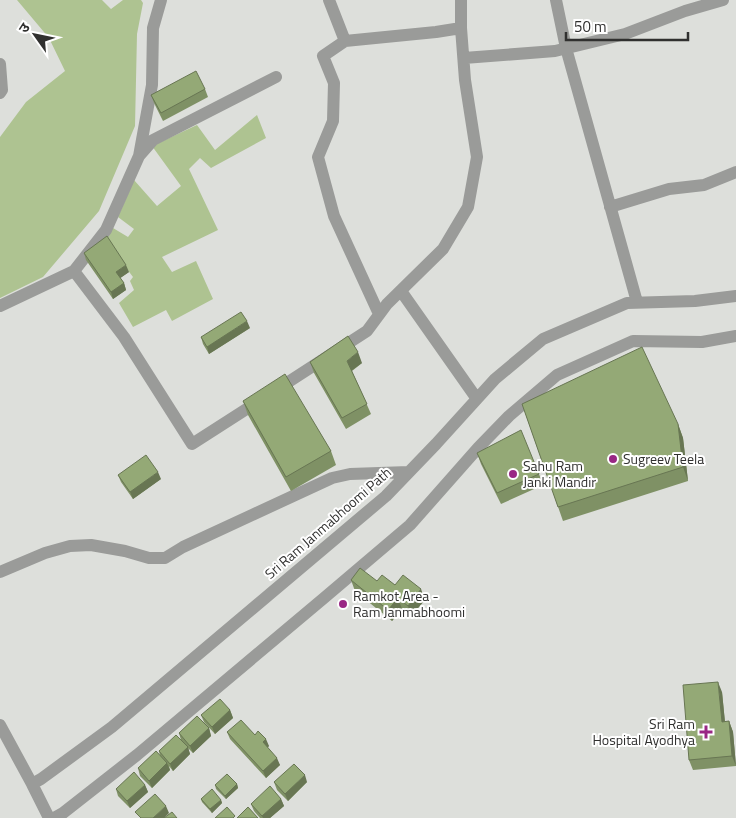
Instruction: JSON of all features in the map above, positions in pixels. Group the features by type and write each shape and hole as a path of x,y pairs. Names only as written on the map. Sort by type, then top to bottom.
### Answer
{"street":[{"path":"0,306 74,271 106,230 139,156 152,85 153,28 161,0"},
{"path":"329,0 345,41"},
{"path":"74,271 124,337 192,444 367,331 387,304 443,249 468,207 477,157 466,80 460,0"},
{"path":"556,0 566,48 637,302"},
{"path":"464,58 555,51 625,34 685,11 723,0"},
{"path":"379,314 334,216 318,157 333,122 334,83 323,56 345,41 461,28"},
{"path":"0,64 2,90 0,93"},
{"path":"139,156 153,140 276,77"},
{"path":"610,207 670,189 704,185 736,172"},
{"path":"400,290 477,399"},
{"name":"Sri Ram Janmabhoomi Path","path":"32,784 41,780 112,727 386,496 495,379 543,339 627,303 695,301 736,296"},
{"path":"54,818 137,755 410,525 509,416 557,375 633,342 702,342 736,336"},
{"path":"0,572 45,553 70,546 91,545 125,551 149,558 165,558 183,547 332,478 350,474 409,472"},
{"path":"0,725 49,818"}],"green space":[{"path":"17,0 102,0 111,9 123,0 141,0 143,3 137,34 135,126 99,211 43,277 0,298 0,137 26,102 65,71 49,38"},
{"path":"257,115 266,138 211,168 200,158 189,169 218,230 162,257 172,272 196,261 213,299 172,321 166,310 133,327 119,303 134,290 130,281 133,277 105,240 113,228 128,237 134,229 118,217 134,180 157,206 181,186 152,146 197,125 215,150"}],"building":[{"path":"196,71 205,89 161,113 151,95"},
{"path":"107,236 126,265 116,272 124,283 111,292 84,253"},
{"path":"241,312 247,321 207,347 201,337"},
{"path":"348,336 358,352 347,361 367,404 342,418 310,362"},
{"name":"Sugreev Teela","path":"642,347 678,424 683,467 558,507 522,404"},
{"path":"285,374 331,451 286,477 243,401"},
{"name":"Sahu Ram Janki Mandir","path":"521,430 539,474 497,493 477,453"},
{"path":"146,455 158,472 130,492 118,475"},
{"path":"360,568 377,581 382,575 395,585 403,575 421,589 408,606 398,598 388,610 351,580"},
{"path":"718,682 722,722 729,721 732,756 689,760 683,685"},
{"path":"220,699 230,710 212,727 201,715"},
{"path":"197,716 209,728 190,746 179,733"},
{"path":"241,720 255,735 258,731 266,739 263,742 277,758 263,771 227,732"},
{"path":"176,735 188,747 170,764 159,751"},
{"path":"156,751 167,763 149,781 138,768"},
{"path":"294,764 305,775 285,794 274,782"},
{"path":"134,772 145,785 127,801 116,789"},
{"path":"227,774 237,784 225,796 215,785"},
{"path":"270,786 281,799 262,816 251,804"},
{"path":"212,789 221,800 210,809 201,799"},
{"path":"155,794 166,806 153,818 141,818 135,812"},
{"path":"227,807 235,816 233,818 215,818"},
{"path":"248,807 258,818 237,818"},
{"path":"172,812 177,818 164,818"}],"place":[{"name":"Sugreev Teela","path":"613,459"},
{"name":"Sahu Ram Janki Mandir","path":"513,474"},
{"name":"Ramkot Area - Ram Janmabhoomi","path":"343,604"},
{"name":"Sri Ram Hospital Ayodhya","path":"706,732"}]}
